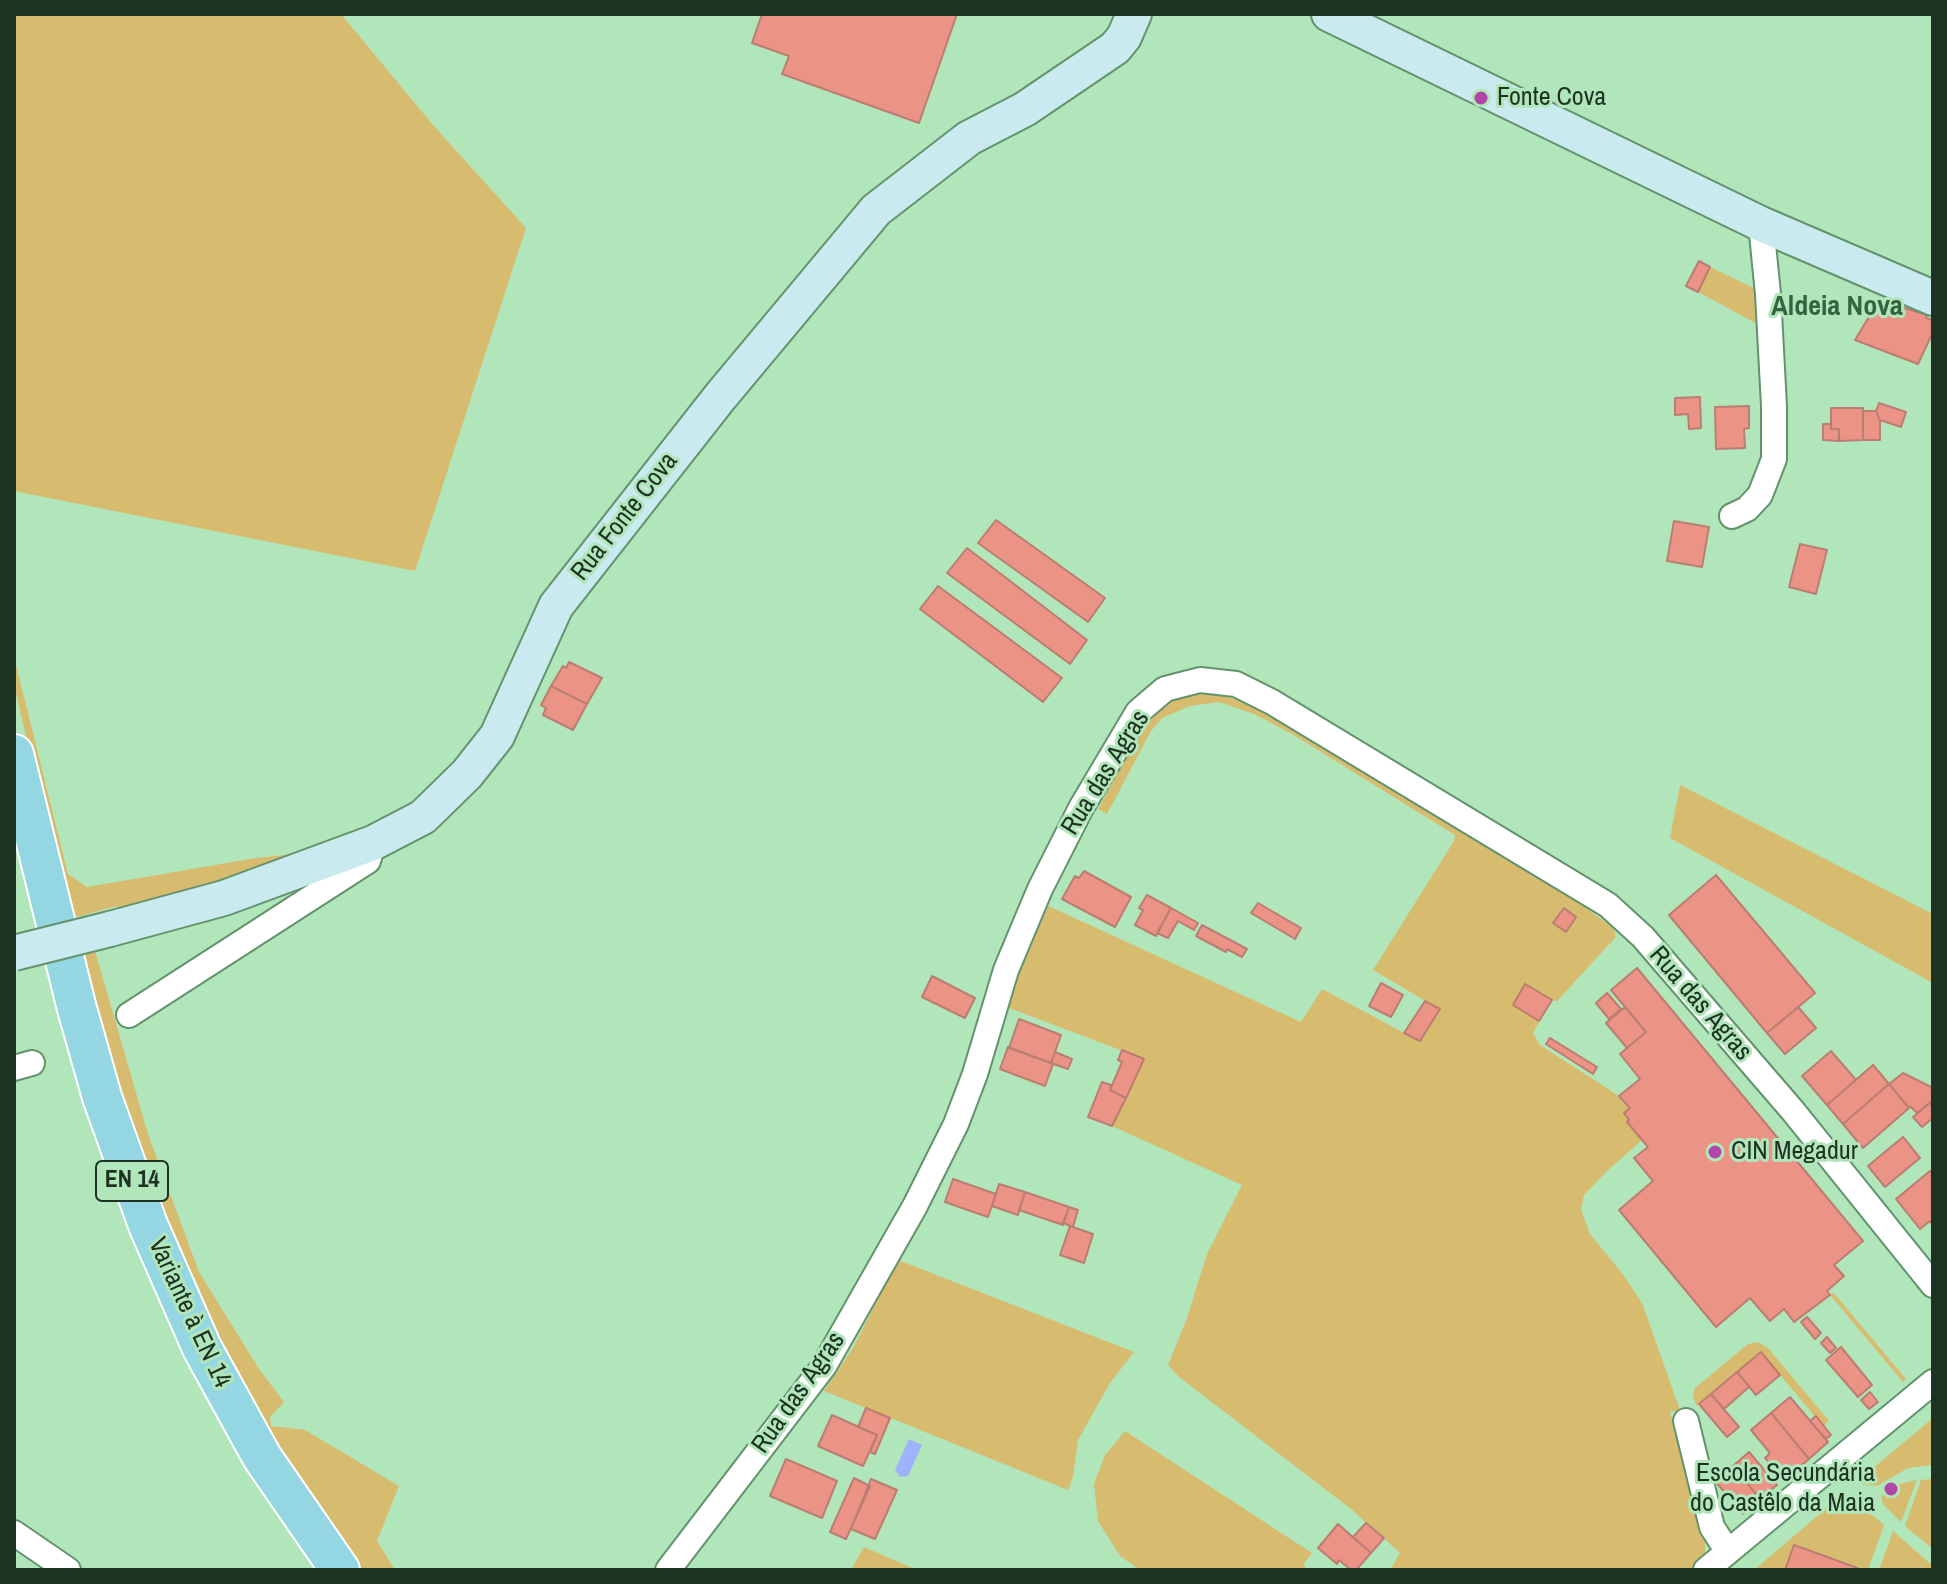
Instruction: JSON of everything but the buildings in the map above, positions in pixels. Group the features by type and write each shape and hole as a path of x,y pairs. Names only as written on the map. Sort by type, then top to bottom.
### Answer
{"main road":[{"name":"Variante à EN 14","path":"14,754 102,1097 148,1225 202,1348 262,1457 340,1570"}],"street":[{"name":"Rua Fonte Cova","path":"129,1015 368,861 373,843 423,817 497,736 556,606 720,397 876,210 969,138 1025,109 1115,48 1124,37 1134,14"},
{"path":"1329,14 1761,224 1933,298"},
{"path":"1732,516 1747,509 1760,495 1774,459 1774,406 1761,224"},
{"name":"Rua das Agras","path":"668,1570 824,1366 915,1206 956,1124 975,1074 1006,970 1040,889 1081,808 1138,712 1165,689 1200,680 1236,684 1272,702 1608,905 1643,937 1793,1111 1933,1285"},
{"path":"14,953 224,898 373,843"},
{"path":"1706,1570 1933,1382"},
{"path":"1686,1421 1712,1527 1728,1552"},
{"path":"14,1533 68,1570"}],"shaded area":[{"path":"14,14 341,14 433,125 526,228 415,571 14,491"},
{"path":"1710,267 1764,293 1765,328 1698,292"},
{"path":"14,657 68,874 87,887 256,858 303,853 319,856 119,910 117,906 69,919 14,685"},
{"path":"1213,694 1248,702 1560,890 1615,931 1615,938 1557,1001 1551,1000 1533,1033 1540,1045 1619,1096 1630,1108 1624,1113 1629,1120 1627,1122 1642,1140 1584,1195 1581,1210 1590,1234 1642,1303 1680,1410 1670,1412 1705,1542 1705,1553 1690,1570 1390,1570 1400,1553 1351,1509 1179,1377 1168,1365 1207,1254 1242,1185 1112,1126 1144,1059 1004,1006 1046,905 1301,1022 1322,989 1419,1041 1439,1009 1373,970 1455,835 1292,734 1254,714 1219,702 1190,706 1162,718 1151,731 1107,814 1098,809 1146,721 1158,709 1190,695"},
{"path":"1680,785 1933,914 1933,983 1670,838"},
{"path":"95,951 148,1134 199,1272 259,1369 284,1402 270,1417 271,1426 305,1430 399,1486 377,1541 395,1570 358,1570 286,1466 217,1334 170,1229 106,1047 81,955"},
{"path":"898,1260 1134,1352 1110,1383 1078,1440 1068,1490 824,1391 853,1348"},
{"path":"1833,1292 1906,1379 1903,1382 1830,1295"},
{"path":"1758,1342 1768,1348 1829,1421 1823,1426 1761,1352 1696,1406 1695,1388 1748,1344"},
{"path":"1933,1418 1933,1465 1908,1468 1877,1486 1859,1480"},
{"path":"1125,1431 1312,1553 1303,1565 1309,1570 1140,1570 1120,1556 1098,1521 1094,1484 1105,1455"},
{"path":"1933,1479 1933,1549 1905,1526 1921,1480"},
{"path":"1917,1480 1901,1522 1883,1504 1881,1497 1890,1486"},
{"path":"1843,1494 1884,1525 1868,1570 1795,1545 1785,1570 1754,1570"},
{"path":"1893,1531 1933,1566 1933,1570 1879,1570"},
{"path":"864,1547 917,1570 851,1570"}],"water":[{"path":"909,1439 922,1445 908,1476 900,1477 895,1470"}],"place":[{"name":"Fonte Cova","path":"1481,98"},
{"name":"CIN Megadur","path":"1715,1152"},
{"name":"Escola Secundária do Castêlo da Maia","path":"1891,1489"}],"district":[{"name":"Aldeia Nova","path":"1837,307"}]}
